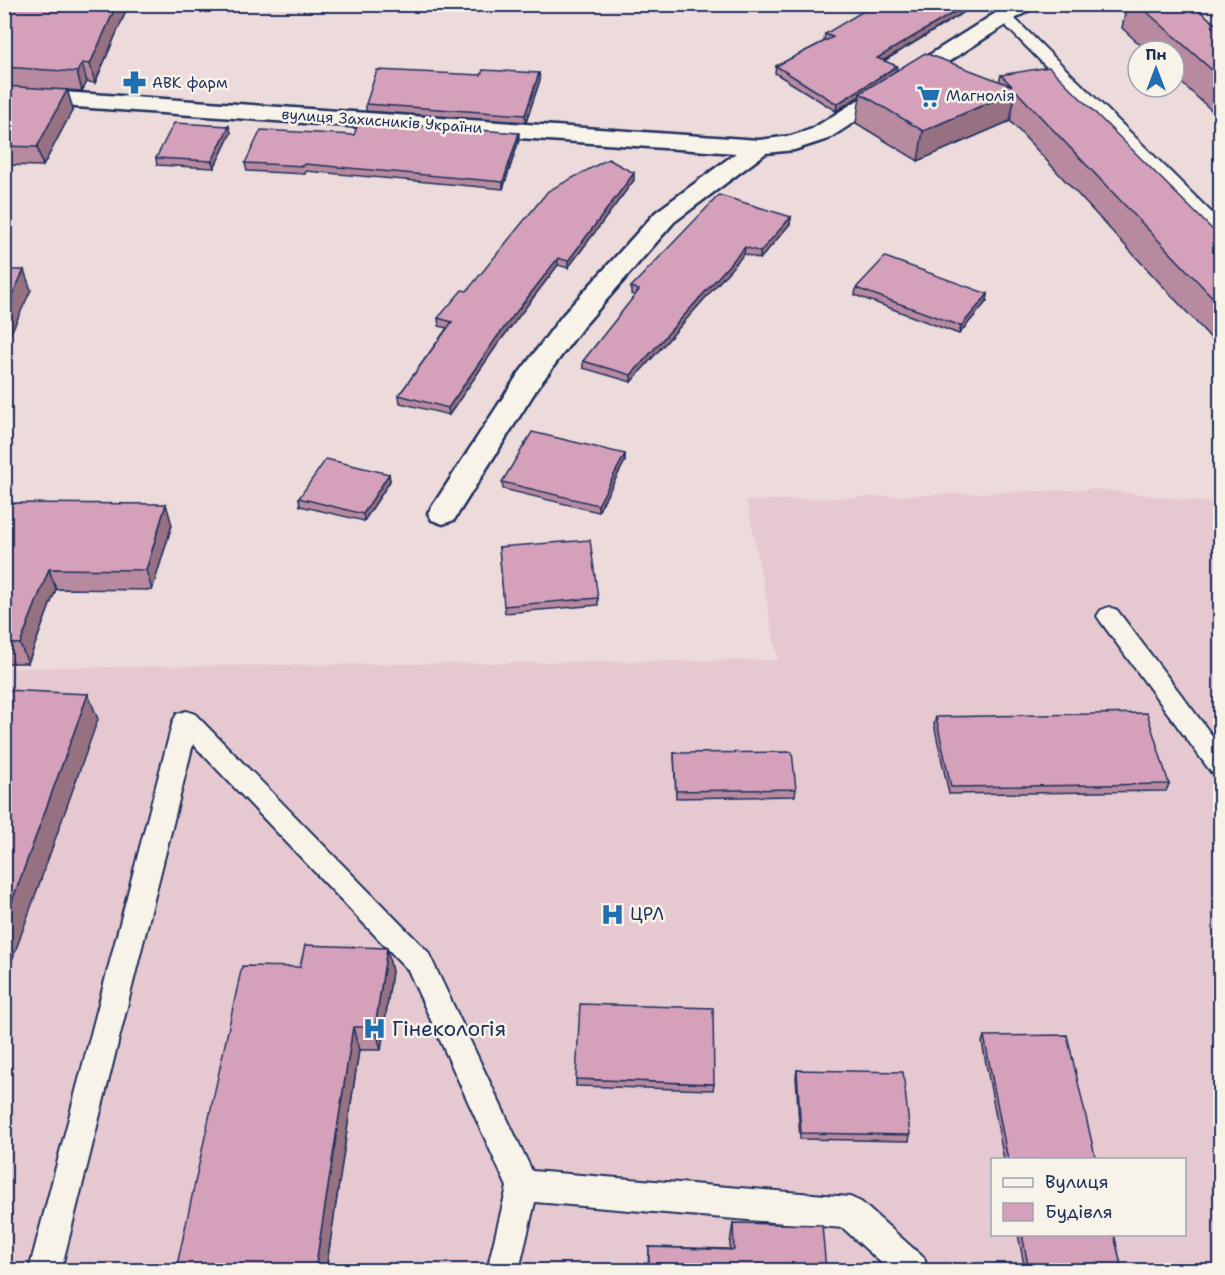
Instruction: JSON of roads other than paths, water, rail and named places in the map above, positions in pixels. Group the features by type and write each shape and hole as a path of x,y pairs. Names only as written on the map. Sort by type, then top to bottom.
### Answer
{"street":[{"name":"вулиця Захисників України","path":"4,94 759,147 794,143 820,134 1025,4"},
{"path":"443,513 527,382 572,322 665,217 759,147"}],"lane":[{"path":"1005,17 1221,231"},
{"path":"1109,616 1221,765"},
{"path":"45,1270 186,721 418,961 523,1186 503,1270"},
{"path":"523,1186 850,1213 912,1270"}],"place":[{"name":"АВК фарм","path":"134,83"},
{"name":"Магнолія","path":"928,96"},
{"name":"ЦРЛ","path":"612,914"},
{"name":"Гінекологія","path":"374,1029"}]}
